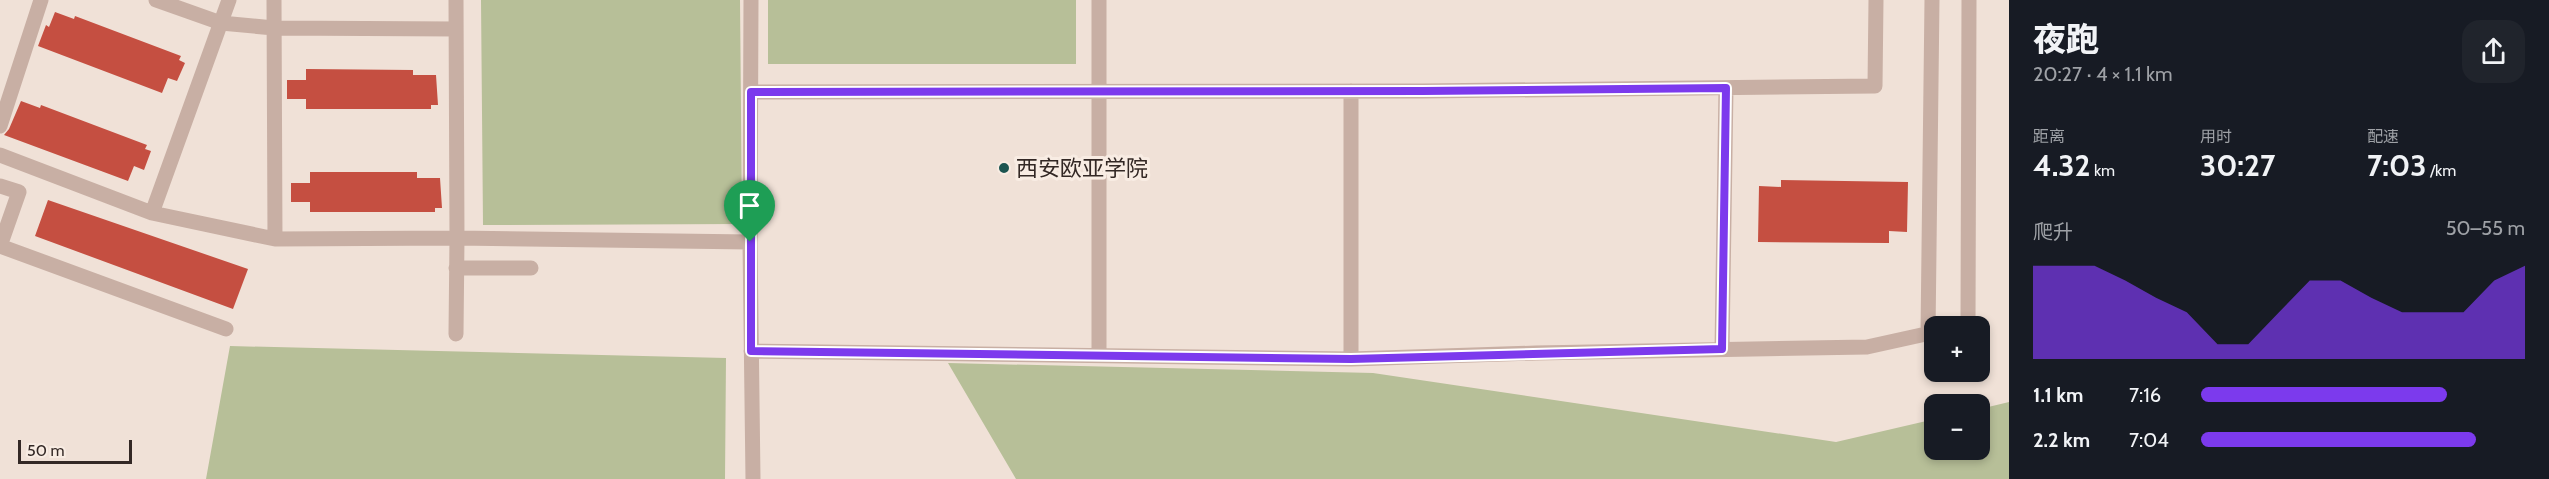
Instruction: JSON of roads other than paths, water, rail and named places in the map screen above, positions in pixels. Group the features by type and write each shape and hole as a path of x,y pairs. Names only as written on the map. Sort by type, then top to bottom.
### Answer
{"street":[{"path":"0,126 41,0"},
{"path":"156,0 221,23 274,28 456,29"},
{"path":"152,213 229,0"},
{"path":"274,0 275,239"},
{"path":"456,0 456,334"},
{"path":"751,0 750,242 753,479"},
{"path":"1099,0 1100,355"},
{"path":"751,92 1351,91 1875,86 1876,0"},
{"path":"1931,316 1932,0"},
{"path":"1968,316 1969,0"},
{"path":"1722,349 1726,88"},
{"path":"1351,91 1351,359"},
{"path":"0,155 152,213 275,239 457,238 750,242"},
{"path":"0,186 19,192 0,246 226,329"},
{"path":"456,268 531,268"},
{"path":"751,351 1351,359 1867,347 1924,335"}],"place":[{"name":"西安欧亚学院","path":"1004,168"}]}
